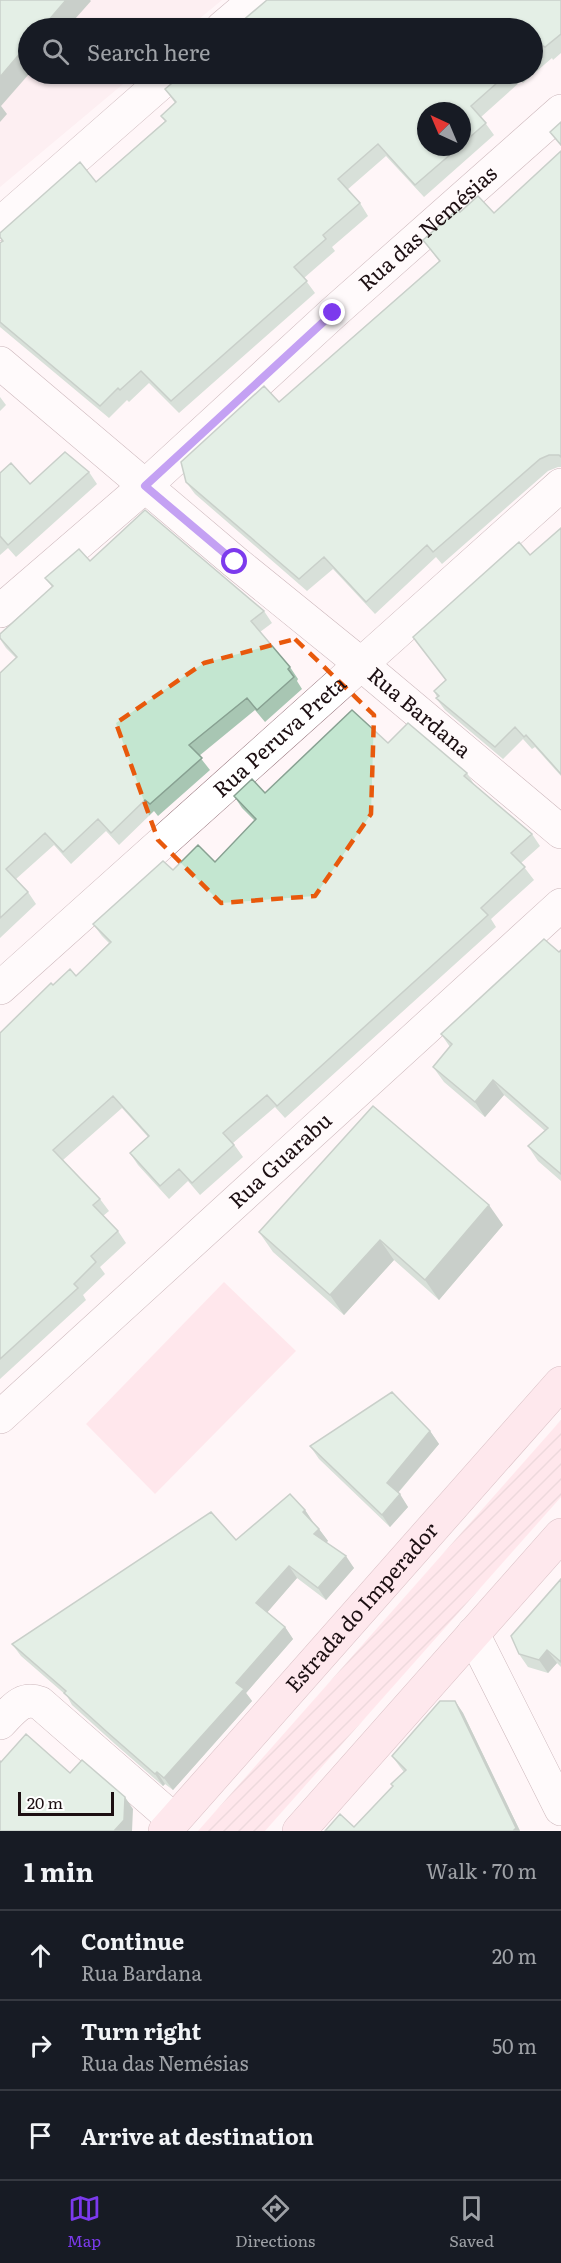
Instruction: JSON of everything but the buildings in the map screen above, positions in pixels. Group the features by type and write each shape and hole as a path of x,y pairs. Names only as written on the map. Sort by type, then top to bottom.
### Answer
{"main road":[{"name":"Estrada do Imperador","path":"170,1826 561,1383"},
{"path":"299,1831 561,1534"}],"street":[{"path":"234,18 255,0"},
{"path":"0,224 160,84"},
{"name":"Rua das Nemésias","path":"0,612 145,486 333,313 561,111"},
{"name":"Rua Bardana","path":"0,363 235,562 561,832"},
{"name":"Rua Peruva Preta","path":"0,988 561,485"},
{"name":"Rua Guarabu","path":"0,1417 561,905"},
{"path":"473,1634 561,1809"},
{"path":"0,1723 20,1702 30,1700 40,1703 170,1826"}],"highlighted area":[{"path":"295,639 374,715 371,814 315,896 221,903 158,840 116,723 204,663"}],"shaded area":[{"path":"0,0 222,0 200,18 18,18 18,84 123,84 0,187"},
{"path":"224,1282 296,1351 155,1494 86,1424"},
{"path":"561,1420 561,1497 265,1831 198,1831"}],"route":[{"path":"235,562 145,486 333,313"}]}
